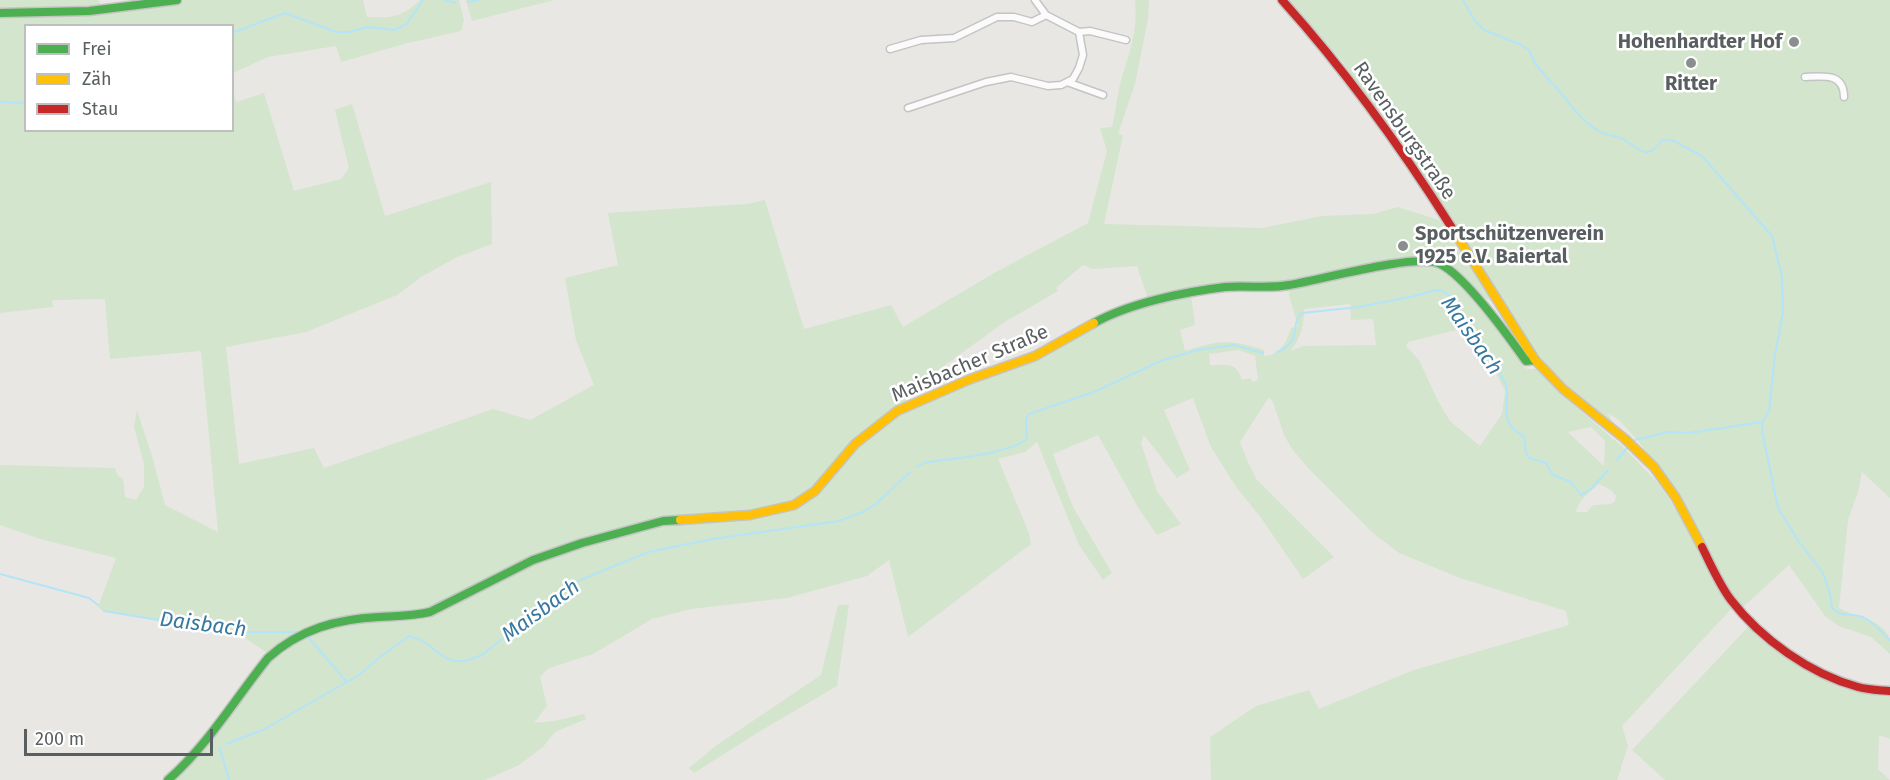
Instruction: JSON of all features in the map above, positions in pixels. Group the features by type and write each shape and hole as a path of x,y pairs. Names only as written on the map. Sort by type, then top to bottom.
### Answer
{"street":[{"path":"0,13 88,10 177,0"},
{"path":"1035,0 1046,15 1079,32 1090,31 1126,40"},
{"name":"Ravensburgstraße","path":"1282,0 1386,126 1535,360 1558,385 1619,434 1654,468 1684,516 1729,597 1765,634 1792,655 1838,680 1857,687 1890,692"},
{"path":"890,49 921,40 954,38 997,17 1014,17 1032,22 1046,15"},
{"path":"908,108 986,82 1011,77 1048,86 1061,85 1073,79 1079,68 1083,55 1079,32"},
{"path":"1805,77 1827,76 1839,81 1843,86 1844,97"},
{"path":"1067,82 1103,95"},
{"name":"Maisbacher Straße","path":"168,780 180,771 217,729 255,675 277,649 308,632 339,620 414,616 430,612 533,561 582,543 657,522 750,515 794,505 815,491 855,444 897,411 978,376 1035,356 1104,317 1164,298 1226,287 1286,286 1406,262 1434,262 1455,274 1502,328 1526,361 1535,360"}],"green space":[{"path":"0,0 98,0 102,7 0,9"},
{"path":"187,0 363,0 367,17 383,17 402,14 420,0 459,0 464,20 461,31 341,62 336,46 268,57 234,73 234,24 24,24 24,132 234,132 234,95 236,102 264,93 294,191 341,179 349,168 335,110 352,104 385,216 491,182 492,244 455,258 421,277 397,295 306,332 226,347 239,464 314,448 324,468 493,409 530,420 594,385 576,340 565,278 618,265 608,213 747,204 765,200 804,329 891,305 903,327 994,273 1088,223 1107,151 1100,128 1112,127 1120,84 1134,34 1135,0 1149,0 1148,19 1135,84 1118,134 1123,135 1104,224 1262,228 1322,216 1373,214 1398,207 1439,220 1493,302 1477,294 1452,269 1451,278 1455,278 1511,344 1522,366 1527,369 1538,369 1556,390 1624,448 1658,483 1677,511 1718,588 1733,607 1622,726 1628,746 1617,780 1211,780 1210,737 1256,706 1309,690 1319,709 1411,671 1569,625 1566,611 1460,578 1399,553 1373,533 1292,449 1269,397 1240,442 1257,480 1334,557 1303,579 1261,518 1234,484 1210,445 1193,398 1164,410 1190,470 1177,478 1144,435 1141,443 1157,491 1181,524 1157,535 1139,509 1098,435 1053,454 1073,507 1112,573 1103,580 1079,545 1037,442 1025,452 998,459 1029,533 1031,544 908,637 889,560 867,576 787,598 691,609 652,619 593,654 549,668 540,677 547,706 534,723 584,714 586,719 555,732 543,747 519,765 485,780 172,780 199,754 280,650 336,622 404,618 444,611 523,567 583,545 662,524 775,513 794,508 807,500 829,480 869,433 904,410 1041,357 1102,321 1166,300 1191,295 1195,325 1180,330 1185,351 1224,342 1264,350 1264,356 1270,355 1279,351 1291,328 1298,326 1289,295 1290,289 1420,262 1419,256 1284,282 1199,288 1148,299 1137,266 1093,269 1083,265 1056,288 1058,291 1003,323 919,384 909,399 851,443 816,488 800,500 779,507 652,520 589,537 493,576 433,607 396,614 346,615 314,626 282,643 269,654 240,635 104,612 98,607 116,558 40,539 0,525 0,465 115,468 117,475 123,479 125,497 136,500 144,487 144,464 134,427 137,410 165,505 218,532 201,351 110,359 105,299 52,300 53,307 0,313 0,17 117,10","holes":["1350,304 1351,320 1373,319 1376,345 1303,346 1290,351 1301,332 1304,309","1468,327 1482,346 1505,391 1502,414 1480,446 1450,421 1419,360 1406,346 1408,342","1239,350 1255,356 1258,380 1252,382 1251,378 1242,380 1237,369 1230,365 1210,365 1209,354","1591,427 1605,441 1604,466 1568,432","1599,484 1611,490 1616,496 1615,501 1611,504 1593,505 1587,512 1576,512 1582,500"]},
{"path":"466,0 554,0 472,21"},
{"path":"1287,0 1890,0 1890,498 1862,472 1848,520 1839,608 1882,627 1890,640 1890,654 1871,637 1839,626 1825,616 1789,565 1742,608 1726,587 1685,512 1640,443 1620,421 1608,413 1612,422 1541,363 1422,173 1342,61"},
{"path":"838,605 849,605 837,686 694,773 689,768 717,745 821,675"},
{"path":"1750,625 1785,655 1824,680 1853,691 1890,697 1890,739 1879,735 1878,769 1890,780 1665,780 1632,750"}],"waterway":[{"path":"234,32 285,13 336,32 350,32 368,27 394,30 407,24 423,0"},
{"path":"445,0 456,3"},
{"path":"468,2 479,0"},
{"path":"1463,0 1475,21 1484,30 1529,50 1536,65 1551,82"},
{"path":"1553,84 1581,116 1600,132 1620,138 1643,152 1652,151 1662,140 1672,140 1702,156 1772,236 1782,277 1783,312 1775,355 1769,411 1763,421 1762,431 1778,508 1799,542 1823,573 1832,608 1842,614 1859,616 1868,620 1890,640"},
{"path":"0,102 24,103"},
{"name":"Maisbach","path":"1277,352 1291,343 1296,323 1302,313 1359,307 1436,290 1443,291 1450,296 1472,328 1505,383 1508,420 1511,427 1524,437 1529,458 1546,463 1553,475 1571,482 1581,495 1591,489 1608,470"},
{"name":"Maisbach","path":"917,467 924,463 993,452 1018,444 1027,439 1026,419 1029,414 1094,392 1163,360 1198,350 1234,345 1263,353"},
{"name":"Maisbach","path":"1635,440 1668,432 1689,433 1762,422"},
{"name":"Maisbach","path":"1617,460 1627,448"},
{"name":"Maisbach","path":"226,744 263,730 359,675 409,636 420,640 449,659 468,660 482,655 571,584 648,552 713,539 839,521 863,512 876,504 910,472"},
{"name":"Daisbach","path":"0,574 89,598 98,605"},
{"name":"Daisbach","path":"104,611 232,632 297,632"},
{"name":"Daisbach","path":"307,636 346,681"},
{"name":"Maisbach","path":"220,748 229,780"}],"traffic: fast":[{"path":"0,13 89,11 177,0"},
{"path":"1094,323 1140,304 1192,292 1225,287 1281,286 1388,265 1425,261 1438,263 1460,279 1485,307 1526,361 1535,360"},
{"path":"168,780 209,737 268,658 306,633 348,620 430,612 533,560 582,543 663,521 680,520"}],"traffic: slow":[{"path":"1452,228 1535,360 1563,389 1625,439 1654,467 1676,498 1702,547"},
{"path":"680,520 750,515 794,505 815,491 855,444 897,411 968,380 1035,356 1094,323"}],"traffic: jam":[{"path":"1282,0 1372,110 1452,228"},
{"path":"1702,547 1731,600 1772,641 1805,664 1840,681 1862,688 1890,691"}],"place":[{"name":"Hohenhardter Hof","path":"1794,42"},
{"name":"Ritter","path":"1691,63"},
{"name":"Sportschützenverein 1925 e.V. Baiertal","path":"1403,246"}]}
